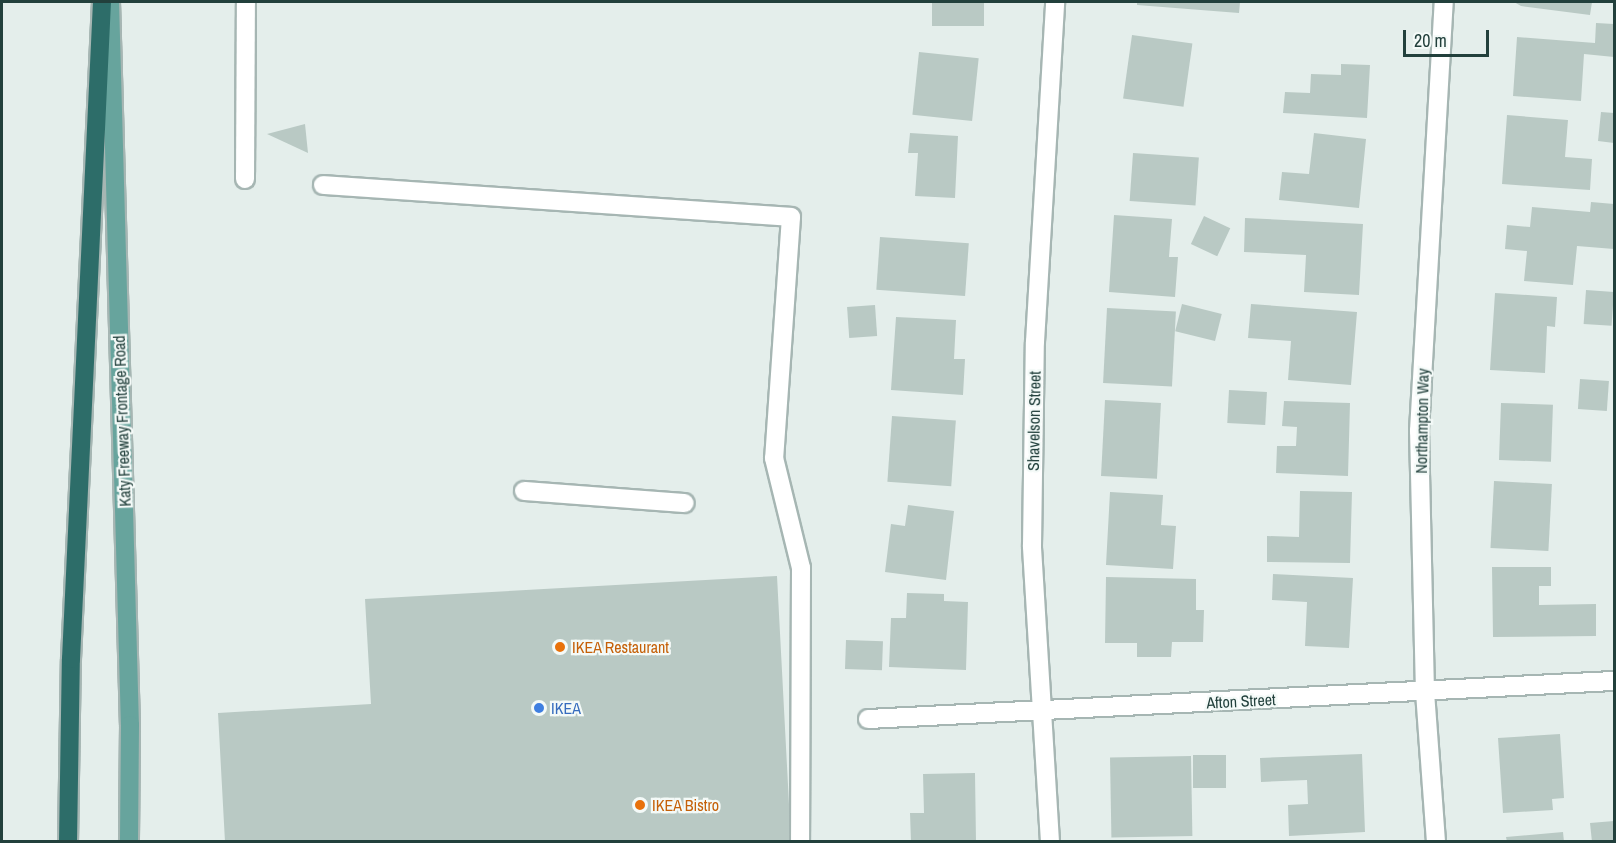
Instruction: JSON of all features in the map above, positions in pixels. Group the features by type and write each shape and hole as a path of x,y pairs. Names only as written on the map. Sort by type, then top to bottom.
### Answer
{"highway":[{"path":"68,842 74,603 102,2"}],"main road":[{"name":"Katy Freeway Frontage Road","path":"110,2 130,725 129,842"}],"street":[{"path":"245,179 246,2"},
{"name":"Shavelson Street","path":"1050,842 1032,546 1035,342 1055,2"},
{"name":"Northampton Way","path":"1436,842 1425,693 1419,431 1444,2"},
{"path":"323,185 791,217 774,458 801,568 800,842"},
{"path":"524,490 684,502"},
{"name":"Afton Street","path":"868,719 1425,693 1614,681"}],"building":[{"path":"932,2 984,2 984,26 932,26"},
{"path":"1137,2 1240,2 1239,13 1137,5"},
{"path":"1514,2 1592,2 1590,15 1521,6"},
{"path":"1596,23 1614,24 1614,57 1584,54 1581,101 1513,96 1517,37 1595,43"},
{"path":"1132,35 1192,43 1183,107 1123,98"},
{"path":"919,52 979,58 972,121 912,115"},
{"path":"1341,64 1370,65 1367,118 1283,113 1285,92 1310,93 1311,74 1341,75"},
{"path":"1601,112 1614,113 1614,143 1598,141"},
{"path":"1507,115 1568,120 1565,157 1592,159 1590,190 1502,184"},
{"path":"305,124 308,153 267,134"},
{"path":"910,133 958,136 955,198 915,196 918,153 908,153"},
{"path":"1314,133 1366,139 1359,208 1279,200 1282,172 1309,174"},
{"path":"1133,153 1199,158 1195,205 1130,201"},
{"path":"1591,202 1614,204 1614,249 1577,246 1573,285 1524,281 1527,251 1505,249 1507,225 1530,227 1532,207 1590,212"},
{"path":"1114,215 1172,219 1169,257 1178,257 1175,297 1109,292"},
{"path":"1204,216 1230,228 1217,256 1191,244"},
{"path":"1245,218 1363,224 1359,295 1304,292 1306,255 1244,252"},
{"path":"880,237 969,243 965,296 876,290"},
{"path":"1586,290 1614,292 1612,326 1584,324"},
{"path":"1495,293 1557,297 1555,327 1547,326 1545,373 1490,370"},
{"path":"1182,304 1222,314 1215,341 1175,331"},
{"path":"1251,304 1357,312 1351,385 1288,380 1291,341 1248,338"},
{"path":"875,305 877,336 849,338 847,307"},
{"path":"1107,308 1176,312 1172,387 1103,383"},
{"path":"896,317 956,320 954,359 965,359 963,395 891,390"},
{"path":"1580,379 1609,381 1607,411 1578,409"},
{"path":"1229,390 1267,392 1265,425 1227,423"},
{"path":"1105,400 1161,403 1157,479 1101,476"},
{"path":"1284,401 1350,403 1348,476 1276,473 1277,446 1296,446 1297,427 1282,426"},
{"path":"1501,403 1553,405 1551,462 1499,460"},
{"path":"892,416 956,420 951,486 887,482"},
{"path":"1494,481 1552,484 1548,551 1490,548"},
{"path":"1300,491 1352,492 1350,563 1267,562 1267,536 1299,537"},
{"path":"1110,492 1163,495 1161,525 1176,526 1173,569 1106,565"},
{"path":"908,505 954,511 946,580 885,572 891,524 905,526"},
{"path":"1492,567 1551,567 1551,586 1539,586 1539,605 1596,604 1596,636 1493,637"},
{"path":"1273,574 1353,578 1349,648 1305,646 1307,602 1272,600"},
{"name":"IKEA","path":"777,576 791,842 225,842 218,713 371,704 365,599"},
{"path":"1106,577 1196,579 1196,610 1204,610 1203,642 1172,642 1171,657 1137,657 1137,643 1105,643"},
{"path":"907,593 944,594 944,601 968,602 966,670 889,667 891,618 906,618"},
{"path":"846,640 883,641 882,670 845,669"},
{"path":"1560,734 1564,798 1552,799 1553,810 1503,813 1498,738"},
{"path":"1362,754 1365,832 1289,836 1288,805 1308,804 1307,780 1261,782 1260,758"},
{"path":"1193,755 1226,755 1226,788 1193,788"},
{"path":"1191,756 1192,836 1111,837 1110,757"},
{"path":"975,773 976,842 911,842 910,813 924,813 923,774"},
{"path":"1614,821 1614,842 1592,842 1590,823"},
{"path":"1563,832 1564,842 1507,842 1506,837"}],"place":[{"name":"IKEA Restaurant","path":"560,647"},
{"name":"IKEA","path":"539,708"},
{"name":"IKEA Bistro","path":"640,805"}]}
